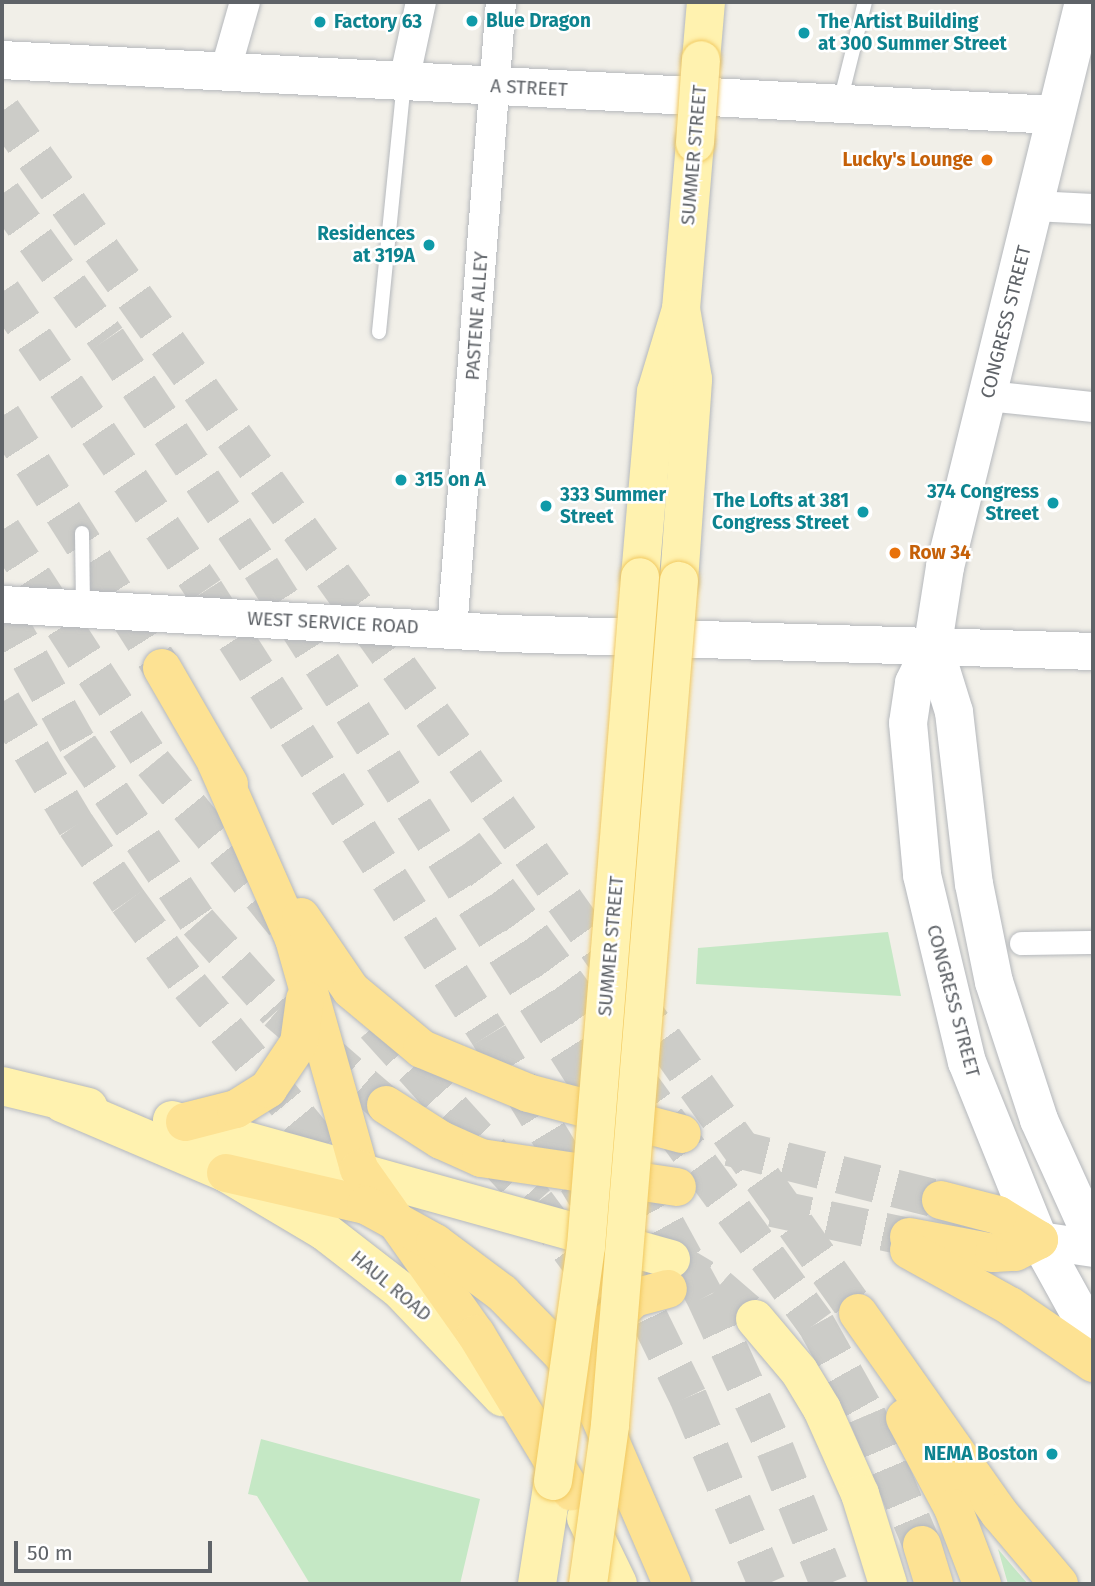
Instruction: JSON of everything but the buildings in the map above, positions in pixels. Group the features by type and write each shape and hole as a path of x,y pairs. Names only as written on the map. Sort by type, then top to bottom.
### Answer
{"highway":[{"path":"162,668 332,966 351,990 399,1034 446,1062 512,1088 682,1135"},
{"path":"216,762 264,865 302,966 359,1169 489,1355 571,1491"},
{"path":"185,1122 248,1104 285,1069 303,1030 302,966"},
{"path":"386,1105 441,1140 481,1158 677,1187"},
{"path":"226,1173 329,1193 393,1219 454,1255 510,1300 572,1367 603,1419 672,1584"},
{"path":"941,1200 998,1215 1039,1240"},
{"path":"1039,1240 1015,1252 986,1253 904,1241 1010,1306 1093,1363"},
{"path":"603,1419 594,1365 604,1326 634,1298 670,1274"},
{"path":"982,1584 942,1485 853,1317 999,1513 1059,1584"},
{"path":"922,1545 934,1584"}],"main road":[{"name":"SUMMER STREET","path":"537,1584 586,1247 656,392 681,309 706,2"},
{"name":"CONGRESS STREET","path":"1084,2 939,594 933,644 914,683 908,723 922,875 941,969 967,1062 1039,1240 1093,1338"},
{"name":"A STREET","path":"2,60 1056,115"},
{"name":"SUMMER STREET","path":"588,1584 610,1426 679,581 692,379 681,309"},
{"name":"CONGRESS STREET","path":"933,644 954,712 974,884 994,982 1040,1121 1093,1239"},
{"name":"HAUL ROAD","path":"2,1086 62,1103 185,1122 359,1169 670,1274"},
{"name":"HAUL ROAD","path":"62,1103 226,1173 313,1224 400,1290 503,1398 571,1491 618,1584"},
{"path":"755,1319 793,1363 822,1409 860,1494 888,1584"}],"street":[{"path":"225,72 245,2"},
{"path":"404,81 421,2"},
{"name":"PASTENE ALLEY","path":"452,630 501,2"},
{"path":"1034,206 1093,209"},
{"path":"988,396 1093,407"},
{"name":"WEST SERVICE ROAD","path":"2,604 452,630 1093,651"},
{"path":"1021,943 1093,942"},
{"path":"1039,1240 1093,1248"}],"lane":[{"path":"840,103 865,2"},
{"path":"379,332 404,81"},
{"path":"82,533 83,609"}],"green space":[{"path":"888,932 901,996 696,984 698,948"},
{"path":"261,1439 480,1499 460,1584 310,1584 257,1496 248,1494"},
{"path":"998,1549 1014,1568 1028,1584 1008,1584"}],"tunnel":[{"path":"2,111 858,1313"},
{"path":"2,194 107,339 261,568 584,1076 705,1297 775,1449 829,1584"},
{"path":"2,292 205,591 489,1035 586,1196"},
{"path":"2,416 162,668"},
{"path":"2,530 153,763 284,923"},
{"path":"2,610 79,746 198,922 277,1011 386,1105"},
{"path":"2,702 76,825 128,901 190,986 350,1181"},
{"path":"464,844 816,1324 867,1415 922,1545"},
{"path":"375,1025 536,1203 630,1330"},
{"path":"729,1147 941,1200"},
{"path":"772,1208 909,1237"},
{"path":"671,1259 718,1287 755,1319"},
{"path":"624,1267 688,1397 767,1584"}],"place":[{"name":"Blue Dragon","path":"472,21"},
{"name":"Factory 63","path":"320,22"},
{"name":"The Artist Building at 300 Summer Street","path":"804,33"},
{"name":"Lucky's Lounge","path":"987,160"},
{"name":"Residences at 319A","path":"429,245"},
{"name":"315 on A","path":"401,480"},
{"name":"374 Congress Street","path":"1053,503"},
{"name":"333 Summer Street","path":"546,506"},
{"name":"The Lofts at 381 Congress Street","path":"863,512"},
{"name":"Row 34","path":"895,553"},
{"name":"NEMA Boston","path":"1052,1454"}]}
